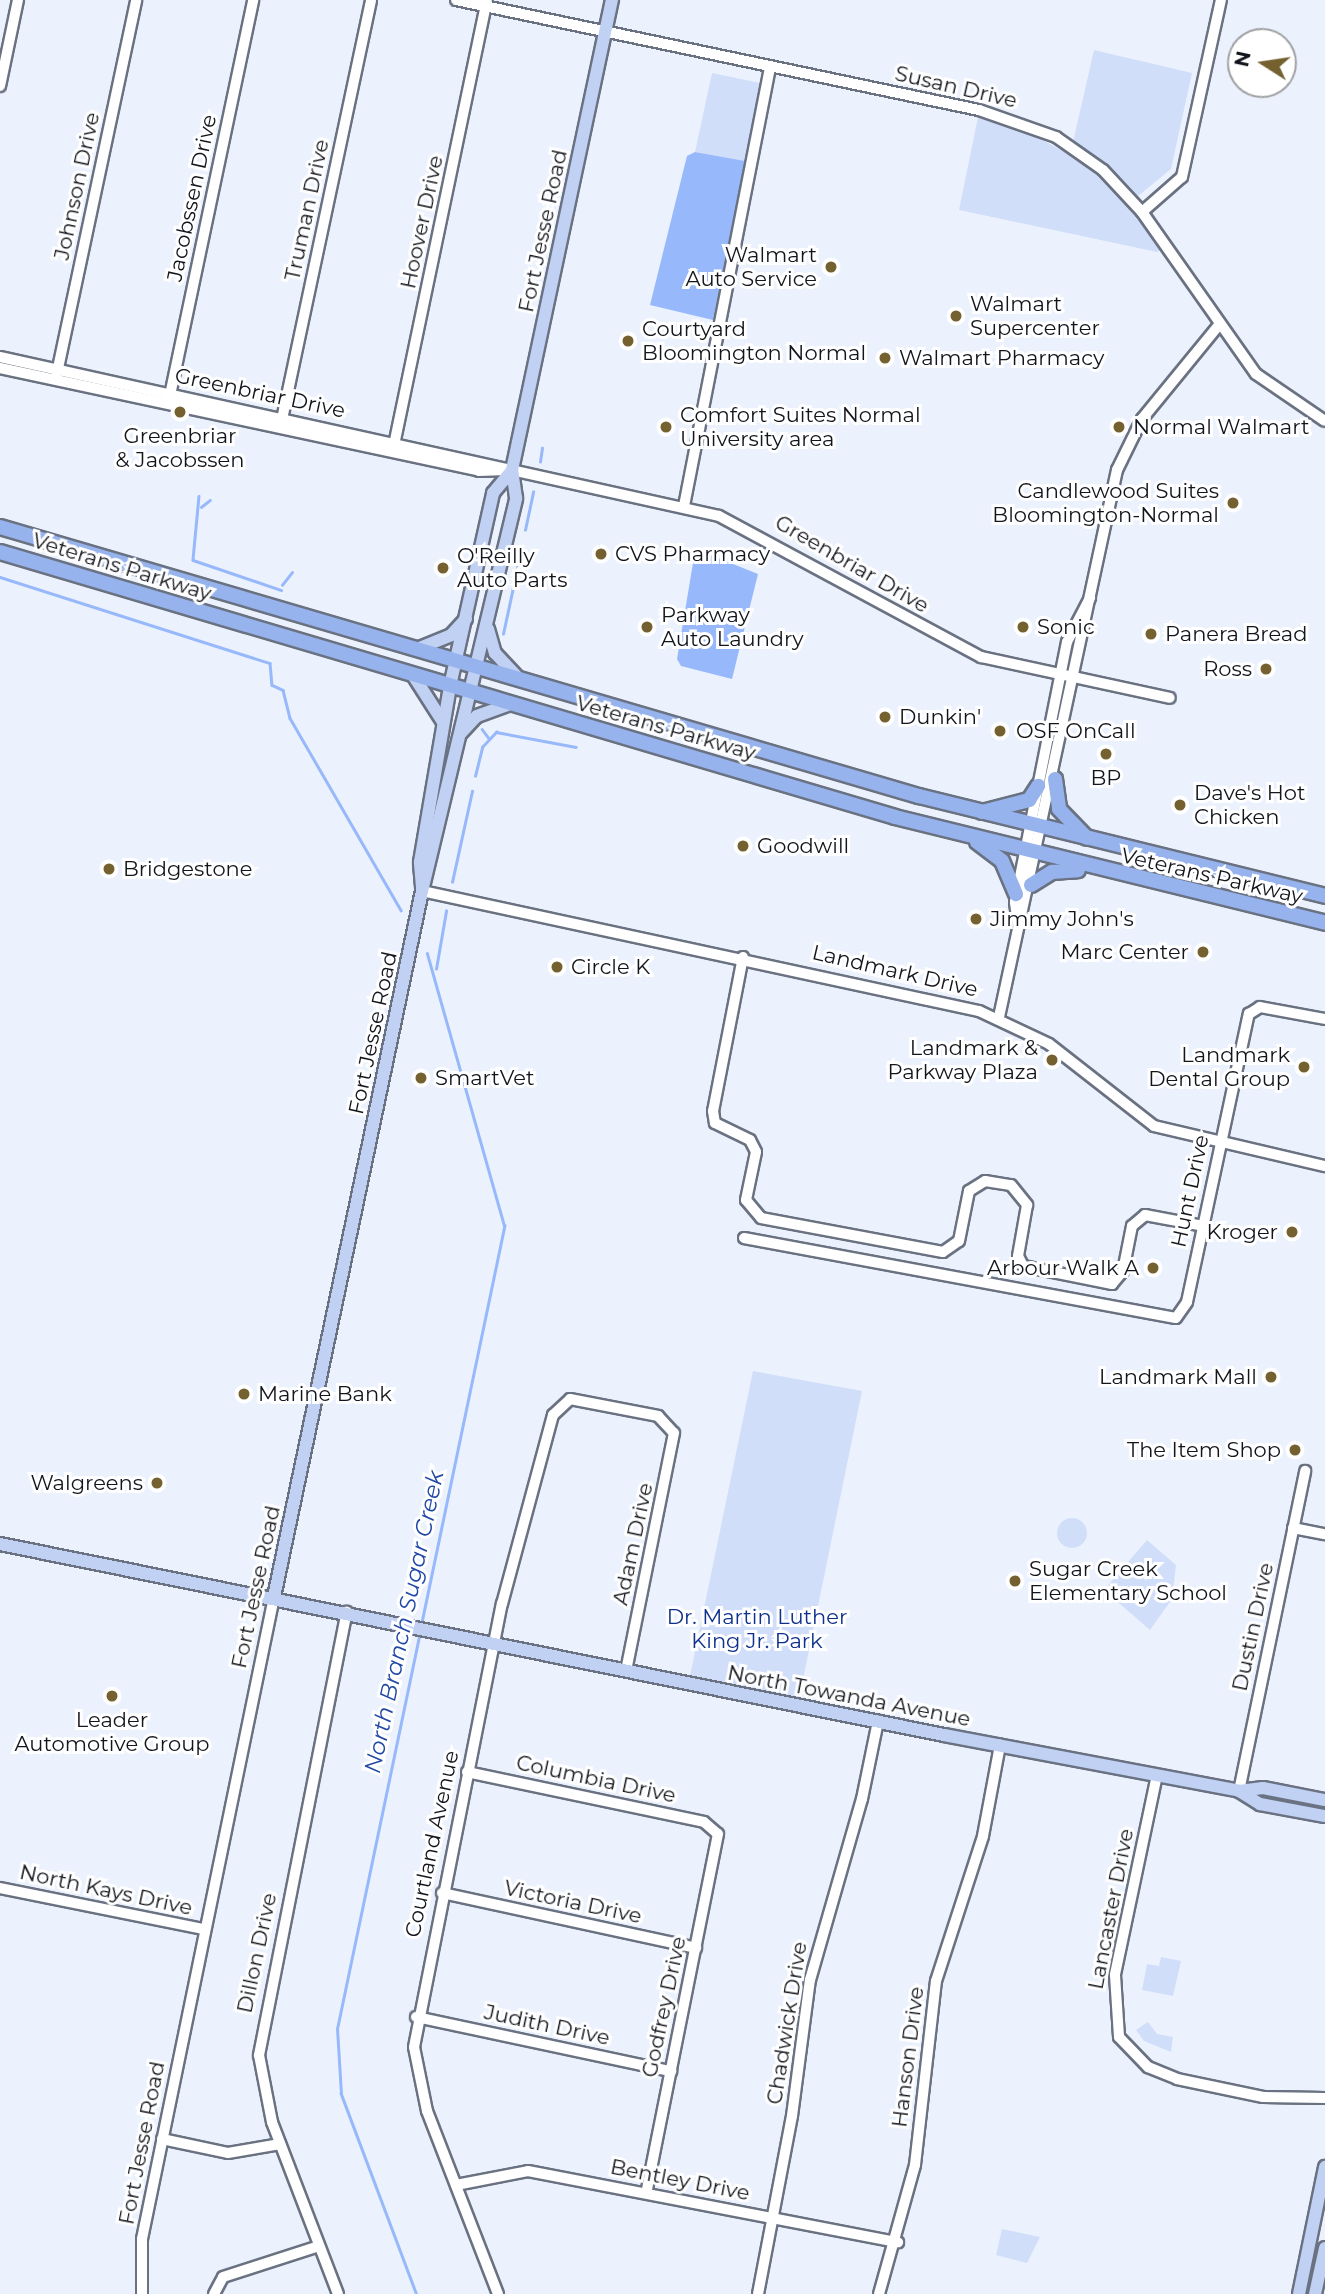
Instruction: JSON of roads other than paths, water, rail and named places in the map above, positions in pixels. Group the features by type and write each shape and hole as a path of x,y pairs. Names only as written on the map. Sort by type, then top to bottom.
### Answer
{"highway":[{"name":"Veterans Parkway","path":"0,527 981,813 1325,896"},
{"name":"Veterans Parkway","path":"0,552 970,838 1325,923"},
{"path":"1055,779 1064,819 1090,841"},
{"path":"981,813 1029,800 1038,786"},
{"path":"970,838 1002,860 1016,894"},
{"path":"1031,886 1052,872 1091,869"}],"main road":[{"name":"Fort Jesse Road","path":"274,1597 422,891 516,498 512,470 612,0"},
{"name":"Fort Jesse Road","path":"422,891 419,862 450,686 493,493 512,470"},
{"path":"417,649 452,635 466,618"},
{"path":"487,624 495,653 517,678"},
{"path":"413,675 443,722"},
{"path":"461,733 477,716 510,704"},
{"name":"North Towanda Avenue","path":"0,1544 1000,1745 1239,1791 1263,1788 1325,1800"},
{"name":"North Towanda Avenue","path":"1239,1791 1260,1804 1325,1816"},
{"path":"1299,2294 1325,2167"},
{"path":"1315,2294 1325,2248"}],"street":[{"path":"0,86 18,0"},
{"name":"Johnson Drive","path":"55,381 136,0"},
{"name":"Jacobssen Drive","path":"169,399 253,0"},
{"name":"Truman Drive","path":"281,423 371,0"},
{"name":"Susan Drive","path":"456,0 487,3 1036,128 1087,157 1142,212 1218,326 1272,390 1325,421"},
{"path":"1142,212 1182,177 1221,0"},
{"name":"Hoover Drive","path":"393,453 487,3"},
{"path":"684,506 770,66"},
{"path":"1018,925 1016,894 1055,779 1091,597 1125,449 1151,407 1218,326"},
{"name":"Greenbriar Drive","path":"0,357 58,369 169,399 281,423 393,453 479,471 512,470"},
{"name":"Greenbriar Drive","path":"0,369 55,381 169,399"},
{"name":"Greenbriar Drive","path":"281,423 395,440 512,470 684,506 752,529 972,653 1060,677 1170,698"},
{"path":"1037,828 1038,786 1067,642 1091,597"},
{"path":"999,1017 1018,925 1031,886 1031,853"},
{"name":"Landmark Drive","path":"422,891 743,957 999,1017 1049,1044 1154,1126 1219,1145 1325,1166"},
{"path":"743,957 713,1111 715,1124 750,1140 756,1152 746,1200 761,1218 943,1252 959,1241 969,1191 985,1181 1011,1185 1027,1205 1018,1256 1023,1266 1112,1284 1124,1271 1132,1226 1145,1215 1203,1226"},
{"name":"Hunt Drive","path":"744,1238 1176,1318 1187,1302 1219,1145 1253,1009 1325,1019"},
{"name":"Courtland Avenue","path":"498,2294 419,2088 416,2017 494,1644 553,1415 565,1401 659,1416 671,1426"},
{"name":"Adam Drive","path":"626,1671 674,1440 671,1426"},
{"name":"Dustin Drive","path":"1239,1791 1305,1471"},
{"path":"1293,1528 1325,1534"},
{"name":"Fort Jesse Road","path":"142,2294 142,2239 274,1597"},
{"name":"Dillon Drive","path":"338,2294 280,2144 262,2081 260,2034 347,1612"},
{"name":"Chadwick Drive","path":"758,2294 810,1980 863,1799 878,1721"},
{"name":"Hanson Drive","path":"879,2294 898,2242 915,2165 928,2017 983,1836 1000,1745"},
{"name":"Columbia Drive","path":"467,1772 715,1828"},
{"name":"Lancaster Drive","path":"1157,1775 1115,1975 1119,2037 1148,2067 1177,2079 1263,2097 1325,2098"},
{"name":"Godfrey Drive","path":"646,2193 696,1948 715,1828"},
{"name":"North Kays Drive","path":"0,1888 204,1930"},
{"name":"Victoria Drive","path":"442,1893 696,1948"},
{"name":"Judith Drive","path":"416,2017 671,2071"},
{"path":"162,2139 228,2153 280,2144"},
{"name":"Bentley Drive","path":"456,2185 528,2171 898,2242"},
{"path":"215,2289 319,2246"}],"water":[{"path":"695,152 745,161 713,320 650,305 687,156"},
{"path":"708,554 758,574 732,679 681,666 677,659 693,563"}],"waterway":[{"path":"540,462 542,448"},
{"path":"525,530 533,492"},
{"path":"199,496 193,560 281,590"},
{"path":"201,507 210,500"},
{"path":"503,634 521,550"},
{"path":"282,585 292,572"},
{"name":"North Branch Sugar Creek","path":"0,577 270,663 272,685 283,690 290,718 401,910"},
{"path":"482,729 488,737"},
{"path":"475,776 482,747 496,732 576,747"},
{"path":"452,882 472,791"},
{"path":"436,969 446,911"},
{"name":"North Branch Sugar Creek","path":"421,1625 504,1226 427,954"},
{"name":"North Branch Sugar Creek","path":"416,2294 341,2094 337,2029 419,1635"}],"place":[{"name":"Walmart Auto Service","path":"831,267"},
{"name":"Walmart Supercenter","path":"956,316"},
{"name":"Courtyard Bloomington Normal","path":"628,341"},
{"name":"Walmart Pharmacy","path":"885,358"},
{"name":"Greenbriar & Jacobssen","path":"180,412"},
{"name":"Comfort Suites Normal University area","path":"666,427"},
{"name":"Normal Walmart","path":"1119,427"},
{"name":"Candlewood Suites Bloomington-Normal","path":"1233,503"},
{"name":"CVS Pharmacy","path":"601,554"},
{"name":"O'Reilly Auto Parts","path":"443,568"},
{"name":"Parkway Auto Laundry","path":"647,627"},
{"name":"Sonic","path":"1023,627"},
{"name":"Panera Bread","path":"1151,634"},
{"name":"Ross","path":"1266,669"},
{"name":"Dunkin'","path":"885,717"},
{"name":"OSF OnCall","path":"1000,731"},
{"name":"BP","path":"1106,754"},
{"name":"Dave's Hot Chicken","path":"1180,805"},
{"name":"Goodwill","path":"743,846"},
{"name":"Bridgestone","path":"109,869"},
{"name":"Jimmy John's","path":"976,919"},
{"name":"Marc Center","path":"1203,952"},
{"name":"Circle K","path":"557,967"},
{"name":"Landmark & Parkway Plaza","path":"1052,1060"},
{"name":"Landmark Dental Group","path":"1304,1067"},
{"name":"SmartVet","path":"421,1078"},
{"name":"Kroger","path":"1292,1232"},
{"name":"Arbour Walk A","path":"1153,1268"},
{"name":"Landmark Mall","path":"1271,1377"},
{"name":"Marine Bank","path":"244,1394"},
{"name":"The Item Shop","path":"1295,1450"},
{"name":"Walgreens","path":"157,1483"},
{"name":"Sugar Creek Elementary School","path":"1015,1581"},
{"name":"Leader Automotive Group","path":"112,1696"}],"park label":[{"name":"Dr. Martin Luther King Jr. Park","path":"757,1629"}]}
